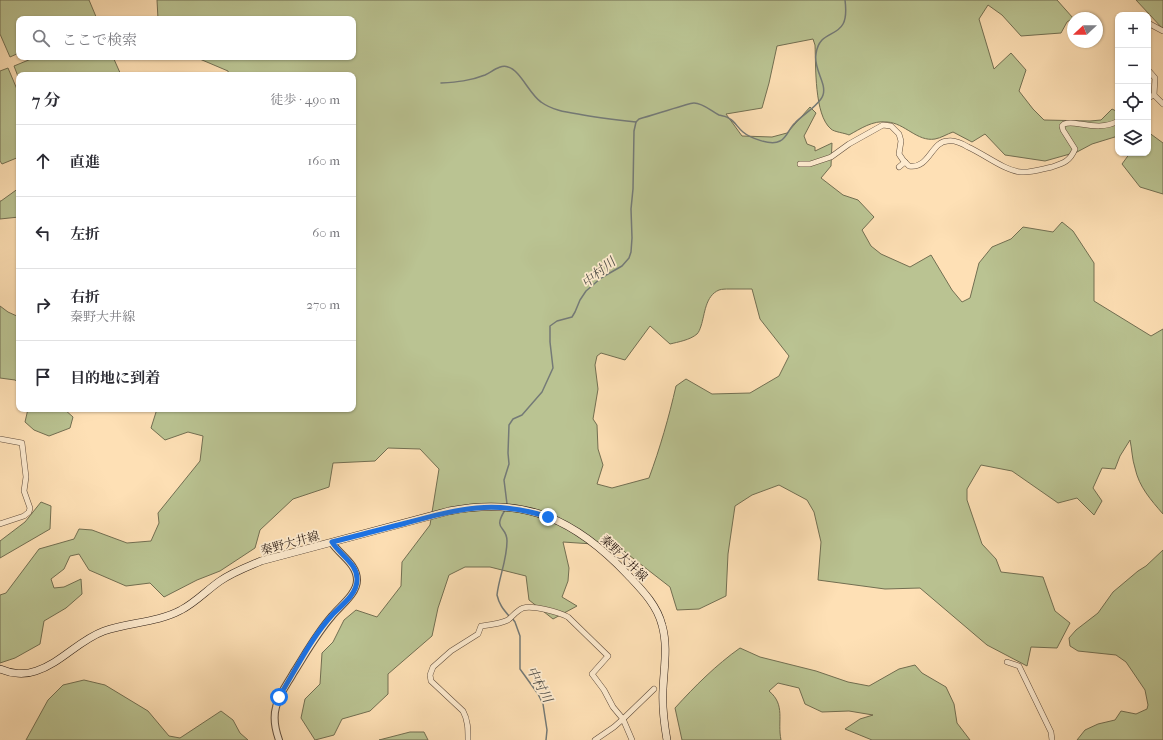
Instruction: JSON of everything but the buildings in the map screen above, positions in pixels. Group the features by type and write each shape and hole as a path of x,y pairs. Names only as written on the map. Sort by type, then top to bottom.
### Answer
{"main road":[{"name":"秦野大井線","path":"0,669 14,673 34,672 48,666 82,642 104,631 164,617 182,609 220,581 240,569 261,561 429,516 462,509 498,506 539,514 554,519 570,528 600,548 646,595 655,608 662,624 665,639 666,654 663,708 664,727 667,740"}],"street":[{"path":"1151,25 1163,31"},
{"path":"1151,73 1155,78 1154,95 1163,104"},
{"path":"800,164 810,164 831,157 849,144 883,125 890,126 900,134 901,142 899,154 909,166 918,166 931,155 938,145 947,140 963,144 1004,167 1022,172 1042,169 1069,160 1075,149 1063,130 1062,126 1064,124 1072,123 1098,126 1112,125 1115,123"},
{"path":"898,167 905,162"},
{"path":"0,439 22,443 26,477 24,490 30,512 24,516 0,524"},
{"path":"279,740 275,726 276,708 279,697 322,629 333,614 350,596 358,581 354,568 332,542"},
{"path":"468,740 468,724 466,716 463,710 431,681 430,675 432,667 451,651 478,634 480,626 493,625 508,620 524,608 561,613 568,617 608,656 592,674 604,690 613,707 623,719 632,740"},
{"path":"1007,662 1019,666 1051,732 1052,740"},
{"path":"595,740 614,727 654,689"}],"green space":[{"path":"0,0 89,0 96,16 16,16 16,54 10,57 0,34"},
{"path":"157,0 1057,0 1068,12 1067,22 1061,33 1021,36 1002,15 988,5 979,19 994,69 1011,53 1026,70 1019,91 1044,120 1101,120 1112,109 1115,110 1115,137 1092,144 1077,152 1045,161 1005,155 985,134 972,142 953,132 935,139 929,139 922,138 900,126 887,122 877,122 849,135 835,131 825,122 821,113 817,90 815,45 813,39 777,46 762,108 726,114 742,136 772,137 787,133 810,107 816,113 804,136 807,144 815,147 815,151 832,143 831,166 821,178 843,195 858,200 874,217 862,230 871,246 881,254 910,267 931,255 952,290 962,302 970,298 979,263 992,247 1011,239 1023,227 1053,232 1062,222 1073,231 1094,263 1094,301 1151,336 1163,329 1163,514 1146,493 1139,481 1134,465 1130,440 1120,456 1115,469 1102,468 1093,488 1102,501 1094,515 1077,498 1058,503 1012,471 981,465 967,489 967,500 982,544 996,559 1001,572 1043,577 1055,611 1070,623 1057,648 1031,647 1027,666 987,645 920,588 885,589 818,580 821,542 814,512 807,500 779,485 752,495 735,506 728,554 726,596 699,609 677,610 670,587 607,538 593,544 563,542 569,568 568,581 562,597 577,606 553,619 529,600 526,576 490,567 465,567 449,575 438,608 432,636 388,674 388,694 370,711 342,719 334,735 315,740 301,718 305,699 320,684 322,653 333,642 344,620 356,610 377,617 401,586 402,562 430,525 439,469 420,449 388,448 375,461 333,463 329,487 293,499 260,530 255,548 220,571 197,580 164,597 150,583 126,586 89,570 79,554 70,556 64,569 51,579 54,588 64,587 81,579 82,594 66,608 44,621 40,644 15,658 0,663 0,595 6,593 39,549 74,539 79,529 92,530 127,543 151,541 159,523 158,513 200,461 203,436 188,432 165,440 151,428 156,412 356,412 356,72 228,72 202,60 356,60 356,16 158,16","holes":["723,289 752,289 760,319 789,356 779,376 750,393 712,394 686,379 676,386 664,432 649,478 612,488 597,484 603,465 598,449 597,425 593,419 598,389 595,365 597,356 601,353 625,360 650,326 670,344 691,338 699,331 708,301 714,293"]},
{"path":"1136,0 1163,0 1163,29 1151,16 1151,12 1147,12"},
{"path":"29,60 114,60 120,72 16,72 14,66"},
{"path":"8,68 16,87 16,158 2,164 0,161 0,71"},
{"path":"1151,134 1163,143 1163,194 1140,187 1122,164 1128,156 1151,156"},
{"path":"16,190 16,217 0,219 1,201"},
{"path":"0,306 16,316 16,381 0,378"},
{"path":"27,412 67,412 73,417 70,428 49,436 34,430 25,422"},
{"path":"41,502 51,506 50,529 0,558 0,541 25,522"},
{"path":"1163,550 1163,740 1077,740 1085,730 1098,724 1115,720 1121,711 1136,714 1147,709 1148,705 1145,690 1126,662 1116,655 1078,651 1070,646 1069,638 1076,630 1098,613 1113,592 1146,566"},
{"path":"740,648 760,657 816,671 848,682 869,686 899,669 915,665 922,673 946,687 954,704 957,723 970,740 872,740 845,729 860,719 873,715 849,711 822,712 805,704 799,688 778,683 769,691 774,696 779,708 781,740 682,740 675,708 706,676"},
{"path":"84,680 105,685 148,711 169,736 180,738 221,711 233,720 240,733 248,740 26,740 48,700 63,685"},
{"path":"410,732 424,732 428,740 379,740"}],"waterway":[{"name":"中村川","path":"507,504 504,480 509,464 509,425 513,419 522,415 542,392 553,368 550,326 557,321 572,317 586,291 601,278 622,266 629,258 632,238 631,209 633,189 634,131 636,122 639,119 671,109 691,103 697,103 719,115 729,118 750,137 771,143 782,140 793,125 810,110 823,95 824,90 816,65 816,54 820,42 840,28 843,24 846,15 845,0"},
{"path":"441,83 474,79 499,67 505,66 517,73 537,99 554,109 592,117 636,122"},
{"name":"中村川","path":"505,510 501,517 500,525 505,532 507,548 497,595 499,601 509,616"},
{"name":"中村川","path":"512,618 520,636 520,669 538,694 543,704 547,730 546,740"}],"route":[{"path":"279,697 314,640 333,614 354,591 358,581 354,568 332,542 449,512 476,507 498,506 528,511 548,517"}]}
